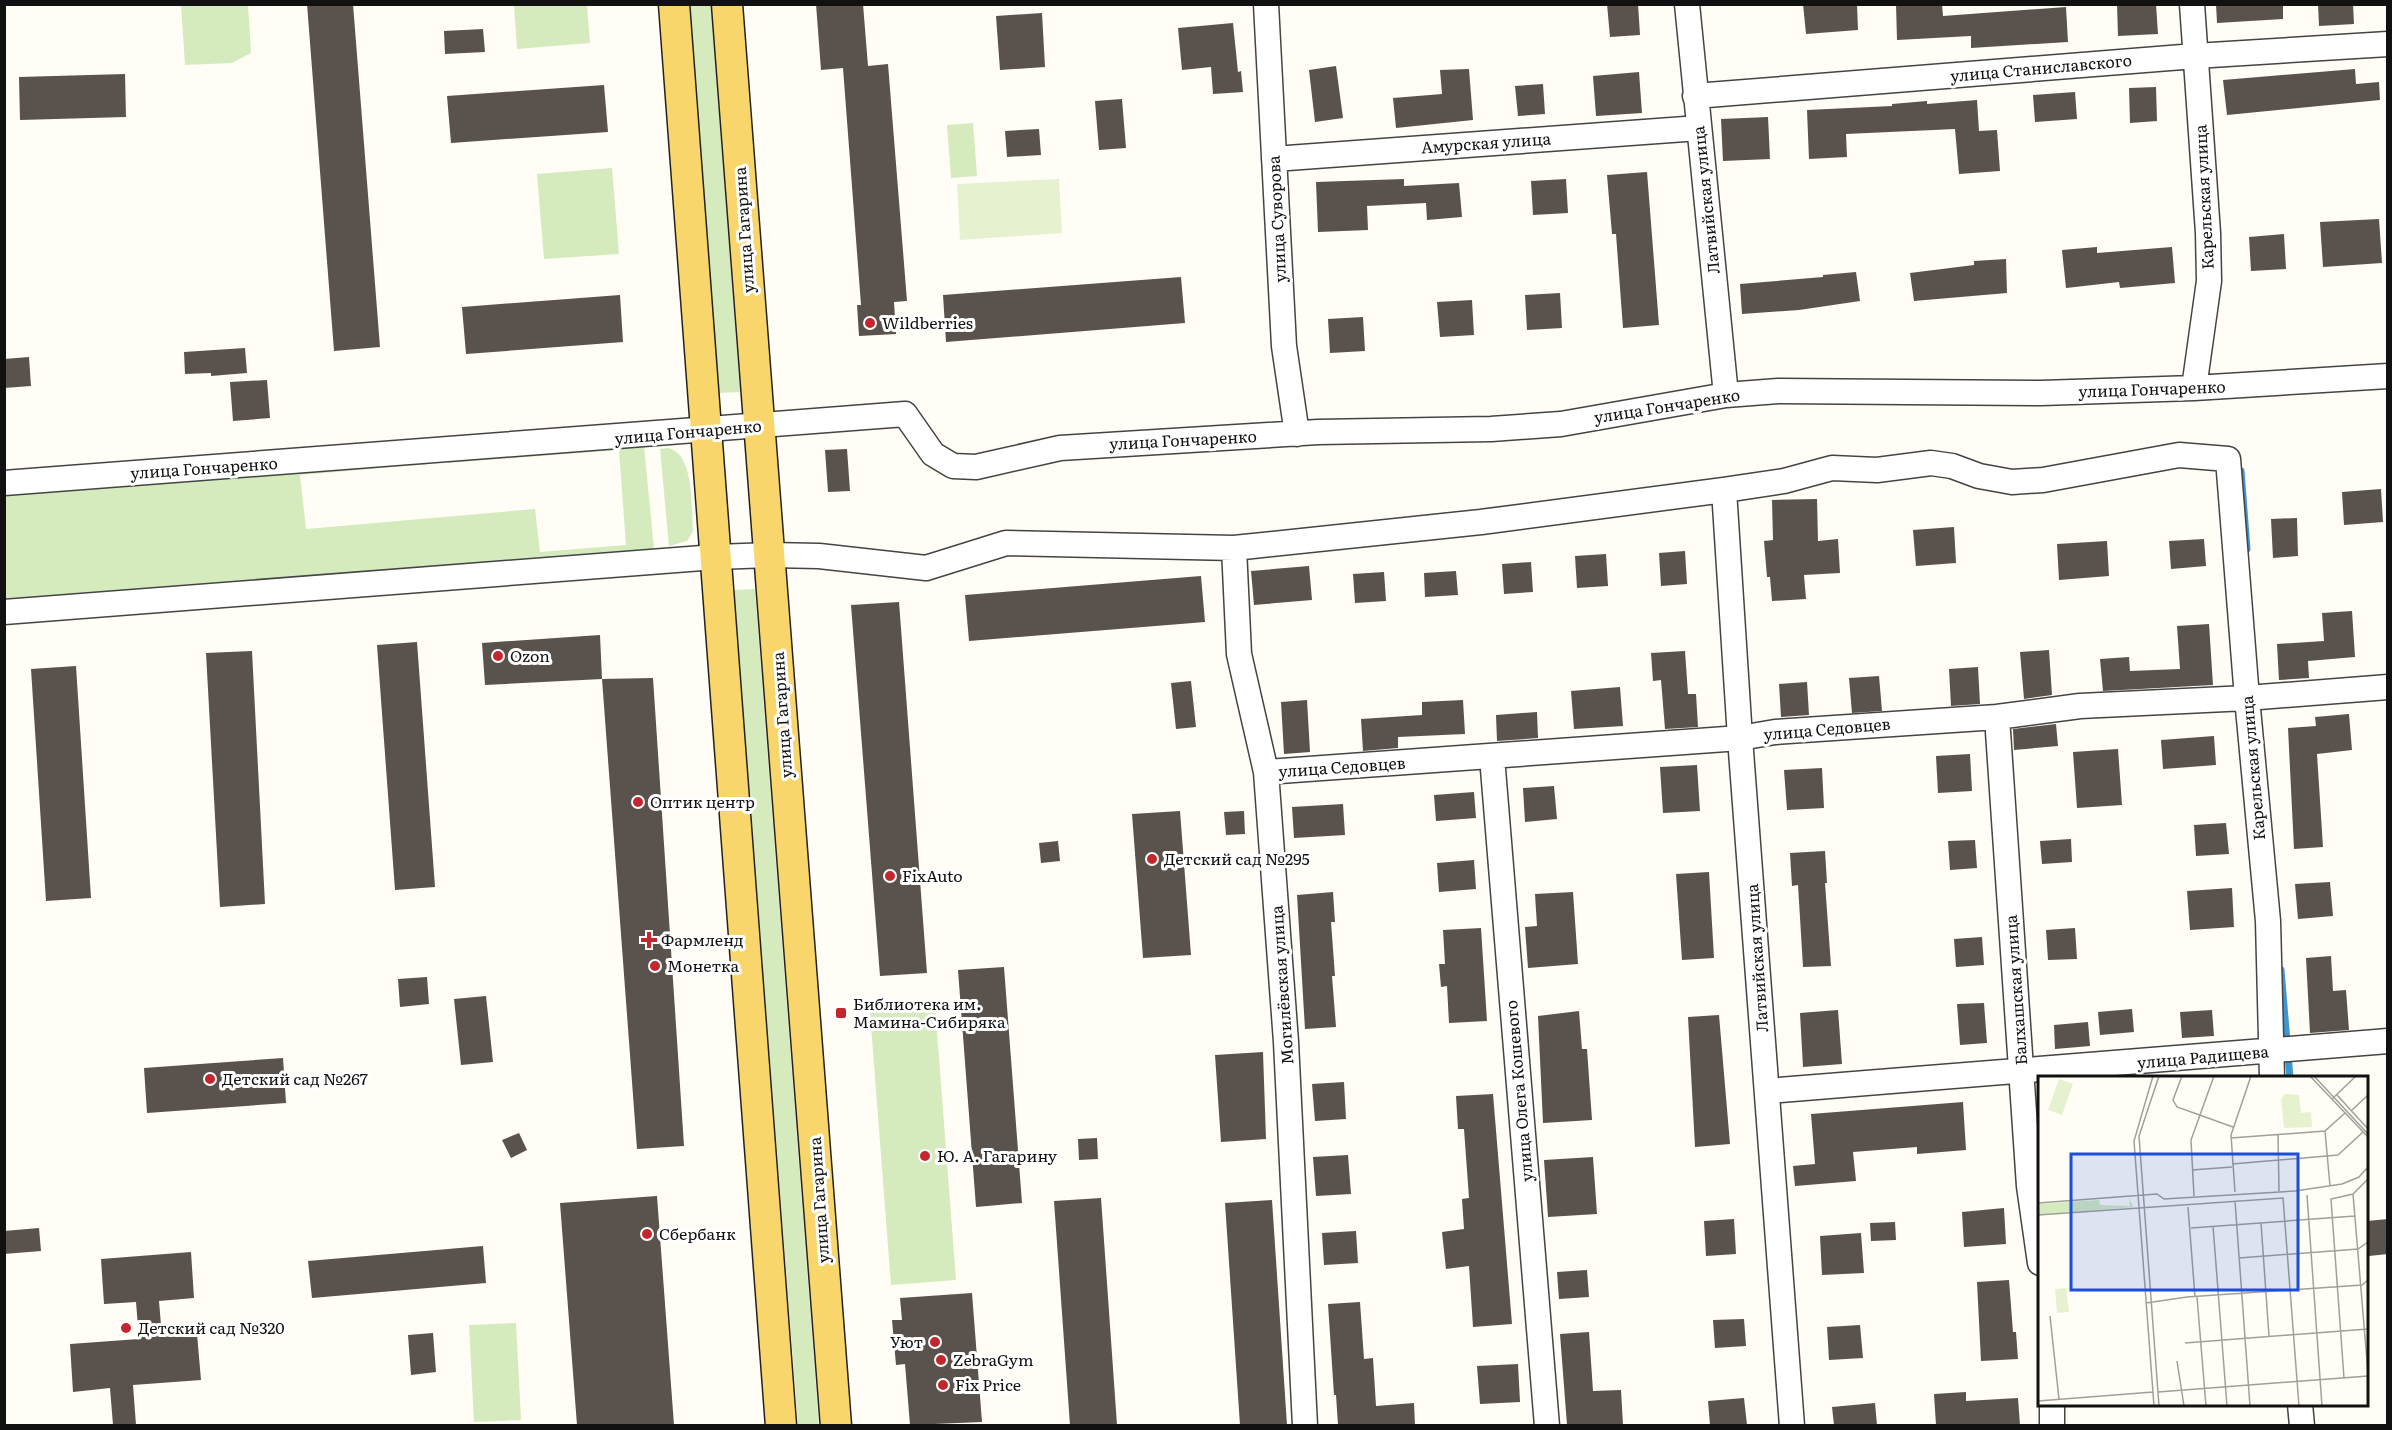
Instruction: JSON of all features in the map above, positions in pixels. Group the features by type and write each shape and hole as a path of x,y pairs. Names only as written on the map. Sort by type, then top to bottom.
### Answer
{"main road":[{"path":"674,4 781,1425"},
{"name":"улица Гагарина","path":"727,4 836,1425"}],"street":[{"name":"улица Суворова","path":"1266,4 1284,346 1297,434"},
{"name":"Латвийская улица","path":"1687,4 1726,395"},
{"name":"Карельская улица","path":"2192,4 2208,233 2209,281 2194,388"},
{"name":"улица Станиславского","path":"1695,96 2195,56 2388,44"},
{"name":"Амурская улица","path":"1274,159 1699,128"},
{"name":"улица Гончаренко","path":"4,483 905,414 933,454 953,466 976,467 1060,448 1297,434 1491,429 1561,424 1726,395 1779,391 2042,393 2194,388 2388,376"},
{"name":"Карельская улица","path":"1724,490 1784,481 1833,468 1877,470 1931,463 1952,466 1979,476 2012,482 2043,480 2179,455 2228,459 2268,921 2272,1076"},
{"name":"Латвийская улица","path":"1724,490 1740,738 1792,1425"},
{"path":"4,612 715,557 819,556 926,568 1006,543 1234,548 1481,522 1724,490"},
{"name":"Могилёвская улица","path":"1234,548 1239,654 1266,772 1286,1042 1305,1425"},
{"name":"улица Седовцев","path":"1266,772 1740,738 1775,732 1997,717 2079,706 2247,698 2388,687"},
{"name":"Балхашская улица","path":"1997,717 2030,1186 2038,1248"},
{"name":"улица Олега Кошевого","path":"1492,757 1547,1425"},
{"name":"улица Радищева","path":"1767,1091 2388,1041"},
{"path":"2052,1406 2052,1425"},
{"path":"2300,1406 2302,1425"}],"green space":[{"path":"181,5 248,5 251,53 232,63 185,65"},
{"path":"514,5 587,5 590,43 517,49"},
{"path":"690,5 711,5 740,392 719,393"},
{"path":"973,123 977,176 951,178 947,125"},
{"path":"612,168 619,254 544,259 537,174"},
{"path":"1059,179 1062,233 960,240 957,184"},
{"path":"644,446 654,549 5,611 5,494 429,461 430,464 300,475 306,529 535,509 540,552 626,545 619,450 448,463 448,460"},
{"path":"668,448 677,452 687,471 693,531 687,541 669,546 660,449"},
{"path":"755,589 819,1425 798,1425 734,590"},
{"path":"935,1006 956,1280 891,1285 870,1012"},
{"path":"516,1323 521,1420 474,1422 469,1325"}],"building":[{"path":"307,4 353,4 380,347 334,351"},
{"path":"816,4 863,4 868,66 888,64 907,301 894,302 896,334 859,336 857,305 861,305 843,68 821,70"},
{"path":"1607,4 1638,4 1640,35 1610,37"},
{"path":"1803,4 1857,4 1858,30 1806,34"},
{"path":"1896,4 1942,4 1943,16 2066,7 2068,42 1971,48 1971,36 1897,40"},
{"path":"2117,4 2156,4 2158,34 2118,36"},
{"path":"2216,4 2283,4 2283,19 2217,23"},
{"path":"2318,4 2353,4 2354,24 2319,26"},
{"path":"1042,13 1045,67 1000,70 996,16"},
{"path":"1233,23 1238,72 1241,71 1243,92 1213,94 1211,67 1182,70 1178,28"},
{"path":"483,29 485,52 445,54 444,31"},
{"path":"1336,66 1343,118 1315,122 1309,70"},
{"path":"1469,69 1473,120 1396,128 1393,98 1442,94 1440,70"},
{"path":"2355,69 2356,84 2379,82 2380,100 2227,115 2223,80"},
{"path":"1639,72 1642,113 1596,116 1593,76"},
{"path":"125,74 126,117 20,120 19,77"},
{"path":"1543,84 1545,114 1518,116 1515,86"},
{"path":"604,85 608,132 451,143 447,96"},
{"path":"2156,87 2157,121 2130,123 2129,88"},
{"path":"2075,92 2077,119 2035,122 2033,95"},
{"path":"1122,99 1126,148 1099,150 1095,101"},
{"path":"1977,100 1979,131 1997,130 2000,171 1959,174 1955,129 1846,134 1847,157 1809,159 1807,110 1892,106 1892,104 1927,101 1927,104"},
{"path":"1768,117 1770,159 1723,161 1721,119"},
{"path":"1039,129 1041,155 1007,157 1005,131"},
{"path":"1647,172 1659,325 1623,328 1616,234 1612,234 1607,175"},
{"path":"1404,179 1404,186 1459,183 1462,217 1427,220 1426,203 1367,206 1368,230 1318,232 1316,182"},
{"path":"1566,179 1568,213 1533,215 1531,181"},
{"path":"2379,219 2382,263 2323,267 2320,222"},
{"path":"2284,234 2286,269 2251,271 2249,237"},
{"path":"2097,247 2097,253 2172,247 2175,283 2120,288 2119,282 2066,288 2062,250"},
{"path":"2006,259 2007,293 1914,301 1910,273 1974,265 1974,261"},
{"path":"1856,272 1860,301 1799,310 1742,314 1740,284"},
{"path":"1181,277 1185,323 946,342 943,295"},
{"path":"1560,293 1562,328 1527,330 1525,295"},
{"path":"620,295 623,342 466,354 462,307"},
{"path":"1472,300 1474,335 1440,337 1437,302"},
{"path":"1363,317 1365,351 1330,353 1328,319"},
{"path":"245,348 247,373 211,376 211,373 185,374 184,352"},
{"path":"29,357 31,386 4,388 4,359"},
{"path":"267,380 270,418 233,421 230,382"},
{"path":"847,449 850,491 828,492 825,450"},
{"path":"2381,489 2383,522 2344,525 2342,492"},
{"path":"1817,499 1818,541 1838,539 1840,573 1804,575 1806,599 1772,601 1764,541 1773,540 1772,500"},
{"path":"2297,518 2298,556 2273,558 2271,519"},
{"path":"1954,527 1956,563 1916,566 1913,530"},
{"path":"2204,539 2206,566 2171,569 2169,541"},
{"path":"2107,541 2109,576 2059,580 2057,544"},
{"path":"1685,551 1687,584 1661,586 1659,553"},
{"path":"1606,554 1608,586 1577,588 1575,556"},
{"path":"1531,562 1533,592 1504,594 1502,564"},
{"path":"1309,566 1312,600 1254,605 1251,571"},
{"path":"1456,571 1458,595 1425,597 1424,573"},
{"path":"1384,572 1386,601 1355,603 1353,574"},
{"path":"1201,576 1205,622 969,641 965,595"},
{"path":"899,602 927,973 880,976 851,605"},
{"path":"2352,611 2355,657 2308,661 2309,678 2279,680 2277,644 2324,641 2322,613"},
{"path":"2209,624 2213,685 2103,691 2100,659 2129,657 2130,671 2180,669 2177,626"},
{"path":"600,635 602,679 485,685 482,643"},
{"path":"417,642 435,887 395,890 377,645"},
{"path":"2049,650 2052,695 2024,699 2020,652"},
{"path":"252,651 265,904 220,907 206,653"},
{"path":"1685,651 1688,694 1696,694 1698,727 1665,729 1661,680 1653,681 1651,653"},
{"path":"76,666 91,898 46,901 31,669"},
{"path":"1978,667 1980,704 1951,706 1949,669"},
{"path":"1879,676 1882,711 1852,713 1849,678"},
{"path":"653,678 684,1146 637,1149 602,679"},
{"path":"1191,681 1196,727 1176,729 1171,683"},
{"path":"1807,682 1809,715 1781,717 1779,684"},
{"path":"1620,687 1623,726 1574,729 1571,691"},
{"path":"1307,700 1310,752 1284,754 1281,702"},
{"path":"1463,700 1465,734 1398,737 1398,748 1363,751 1361,719 1422,715 1422,702"},
{"path":"1537,712 1538,738 1497,741 1496,715"},
{"path":"2349,714 2352,750 2317,754 2323,847 2294,849 2288,728 2316,726 2315,717"},
{"path":"2056,724 2058,746 2014,750 2013,729"},
{"path":"2214,736 2216,765 2163,769 2161,740"},
{"path":"2118,749 2122,805 2077,808 2073,752"},
{"path":"1970,754 1972,791 1938,793 1936,756"},
{"path":"1697,765 1700,811 1663,813 1660,767"},
{"path":"1822,768 1824,808 1787,810 1784,770"},
{"path":"1554,786 1557,819 1525,822 1523,788"},
{"path":"1474,792 1476,818 1436,821 1434,795"},
{"path":"1343,804 1345,835 1294,838 1292,807"},
{"path":"1180,811 1191,955 1143,958 1132,814"},
{"path":"1244,811 1245,834 1226,835 1224,812"},
{"path":"2226,823 2229,854 2196,856 2194,825"},
{"path":"2071,839 2072,862 2042,864 2040,841"},
{"path":"1975,840 1977,868 1950,870 1948,841"},
{"path":"1058,841 1060,861 1041,863 1039,843"},
{"path":"1825,851 1831,966 1803,967 1798,885 1792,886 1790,853"},
{"path":"1474,860 1476,889 1439,892 1437,863"},
{"path":"1709,872 1714,958 1682,960 1676,874"},
{"path":"2330,882 2333,916 2298,919 2295,884"},
{"path":"2232,888 2234,927 2190,930 2187,891"},
{"path":"1333,892 1335,922 1331,922 1335,976 1332,976 1336,1027 1305,1029 1297,895"},
{"path":"1573,892 1578,964 1528,968 1525,927 1537,926 1535,894"},
{"path":"1481,928 1487,1021 1449,1023 1447,986 1441,987 1439,964 1445,964 1443,930"},
{"path":"2075,928 2077,959 2048,960 2046,930"},
{"path":"1982,937 1984,965 1956,967 1954,939"},
{"path":"2331,956 2333,991 2346,990 2349,1030 2310,1033 2306,958"},
{"path":"1004,967 1022,1203 976,1207 958,970"},
{"path":"427,977 429,1004 400,1007 398,979"},
{"path":"486,996 493,1062 461,1065 454,999"},
{"path":"1984,1003 1987,1043 1960,1045 1957,1004"},
{"path":"2132,1009 2134,1032 2100,1035 2098,1012"},
{"path":"1838,1010 1842,1064 1803,1067 1800,1013"},
{"path":"2212,1010 2214,1036 2182,1038 2180,1012"},
{"path":"1579,1011 1582,1049 1587,1049 1592,1120 1543,1123 1538,1016"},
{"path":"1719,1015 1730,1144 1695,1147 1688,1017"},
{"path":"2088,1022 2090,1046 2055,1049 2054,1025"},
{"path":"1263,1052 1266,1139 1221,1142 1215,1055"},
{"path":"283,1058 286,1103 147,1113 144,1068"},
{"path":"1344,1082 1346,1119 1315,1121 1312,1084"},
{"path":"1493,1094 1512,1324 1473,1327 1469,1266 1446,1269 1442,1232 1464,1229 1462,1199 1469,1198 1464,1129 1458,1129 1456,1096"},
{"path":"1963,1102 1966,1150 1917,1154 1917,1147 1853,1152 1856,1181 1795,1186 1793,1166 1815,1164 1811,1114"},
{"path":"519,1133 527,1150 511,1158 502,1140"},
{"path":"1097,1138 1098,1159 1079,1160 1078,1139"},
{"path":"1348,1155 1351,1194 1316,1196 1313,1157"},
{"path":"1593,1157 1597,1214 1548,1217 1544,1160"},
{"path":"657,1196 674,1425 577,1425 560,1203"},
{"path":"1101,1198 1117,1425 1070,1425 1054,1201"},
{"path":"1272,1200 1287,1425 1240,1425 1225,1203"},
{"path":"2004,1208 2006,1244 1964,1247 1962,1212"},
{"path":"1734,1219 1736,1254 1706,1256 1704,1221"},
{"path":"2388,1219 2388,1254 2369,1256 2368,1221"},
{"path":"1895,1222 1896,1240 1871,1241 1870,1223"},
{"path":"39,1228 41,1251 4,1254 4,1231"},
{"path":"1356,1231 1358,1263 1324,1265 1322,1233"},
{"path":"1861,1233 1864,1273 1822,1275 1820,1236"},
{"path":"483,1246 486,1283 312,1298 308,1261"},
{"path":"191,1252 194,1298 159,1301 162,1337 197,1334 201,1380 133,1385 136,1425 113,1425 110,1388 73,1392 70,1344 139,1339 136,1302 104,1304 101,1259"},
{"path":"1587,1270 1589,1297 1559,1299 1557,1272"},
{"path":"2009,1280 2013,1332 2016,1332 2018,1359 1981,1361 1977,1282"},
{"name":"Уют","path":"972,1293 982,1422 910,1425 905,1364 896,1365 892,1320 902,1320 900,1298"},
{"path":"1360,1302 1364,1359 1373,1358 1376,1406 1414,1403 1415,1425 1338,1425 1328,1304"},
{"path":"1744,1319 1746,1346 1715,1348 1713,1320"},
{"path":"1860,1325 1863,1358 1829,1360 1827,1327"},
{"path":"1589,1332 1593,1391 1621,1390 1623,1425 1567,1425 1560,1334"},
{"path":"433,1333 436,1372 411,1375 408,1335"},
{"path":"1518,1364 1520,1402 1480,1404 1477,1366"},
{"path":"1966,1392 1966,1401 2018,1398 2020,1425 1936,1425 1934,1394"},
{"path":"1744,1398 1747,1425 1710,1425 1708,1401"},
{"path":"1875,1403 1877,1425 1834,1425 1832,1407"}],"waterway":[{"path":"2241,471 2247,549"},
{"path":"2281,970 2290,1076"}],"place":[{"name":"Wildberries","path":"870,323"},
{"name":"Ozon","path":"498,656"},
{"name":"Оптик центр","path":"638,802"},
{"name":"Детский сад №295","path":"1152,859"},
{"name":"FixAuto","path":"890,876"},
{"name":"Фармленд","path":"649,940"},
{"name":"Монетка","path":"655,966"},
{"name":"Библиотека им. Мамина-Сибиряка","path":"841,1013"},
{"name":"Детский сад №267","path":"210,1079"},
{"name":"Ю. А. Гагарину","path":"925,1156"},
{"name":"Сбербанк","path":"647,1234"},
{"name":"Детский сад №320","path":"126,1328"},
{"name":"Уют","path":"935,1342"},
{"name":"ZebraGym","path":"941,1360"},
{"name":"Fix Price","path":"943,1385"}]}
